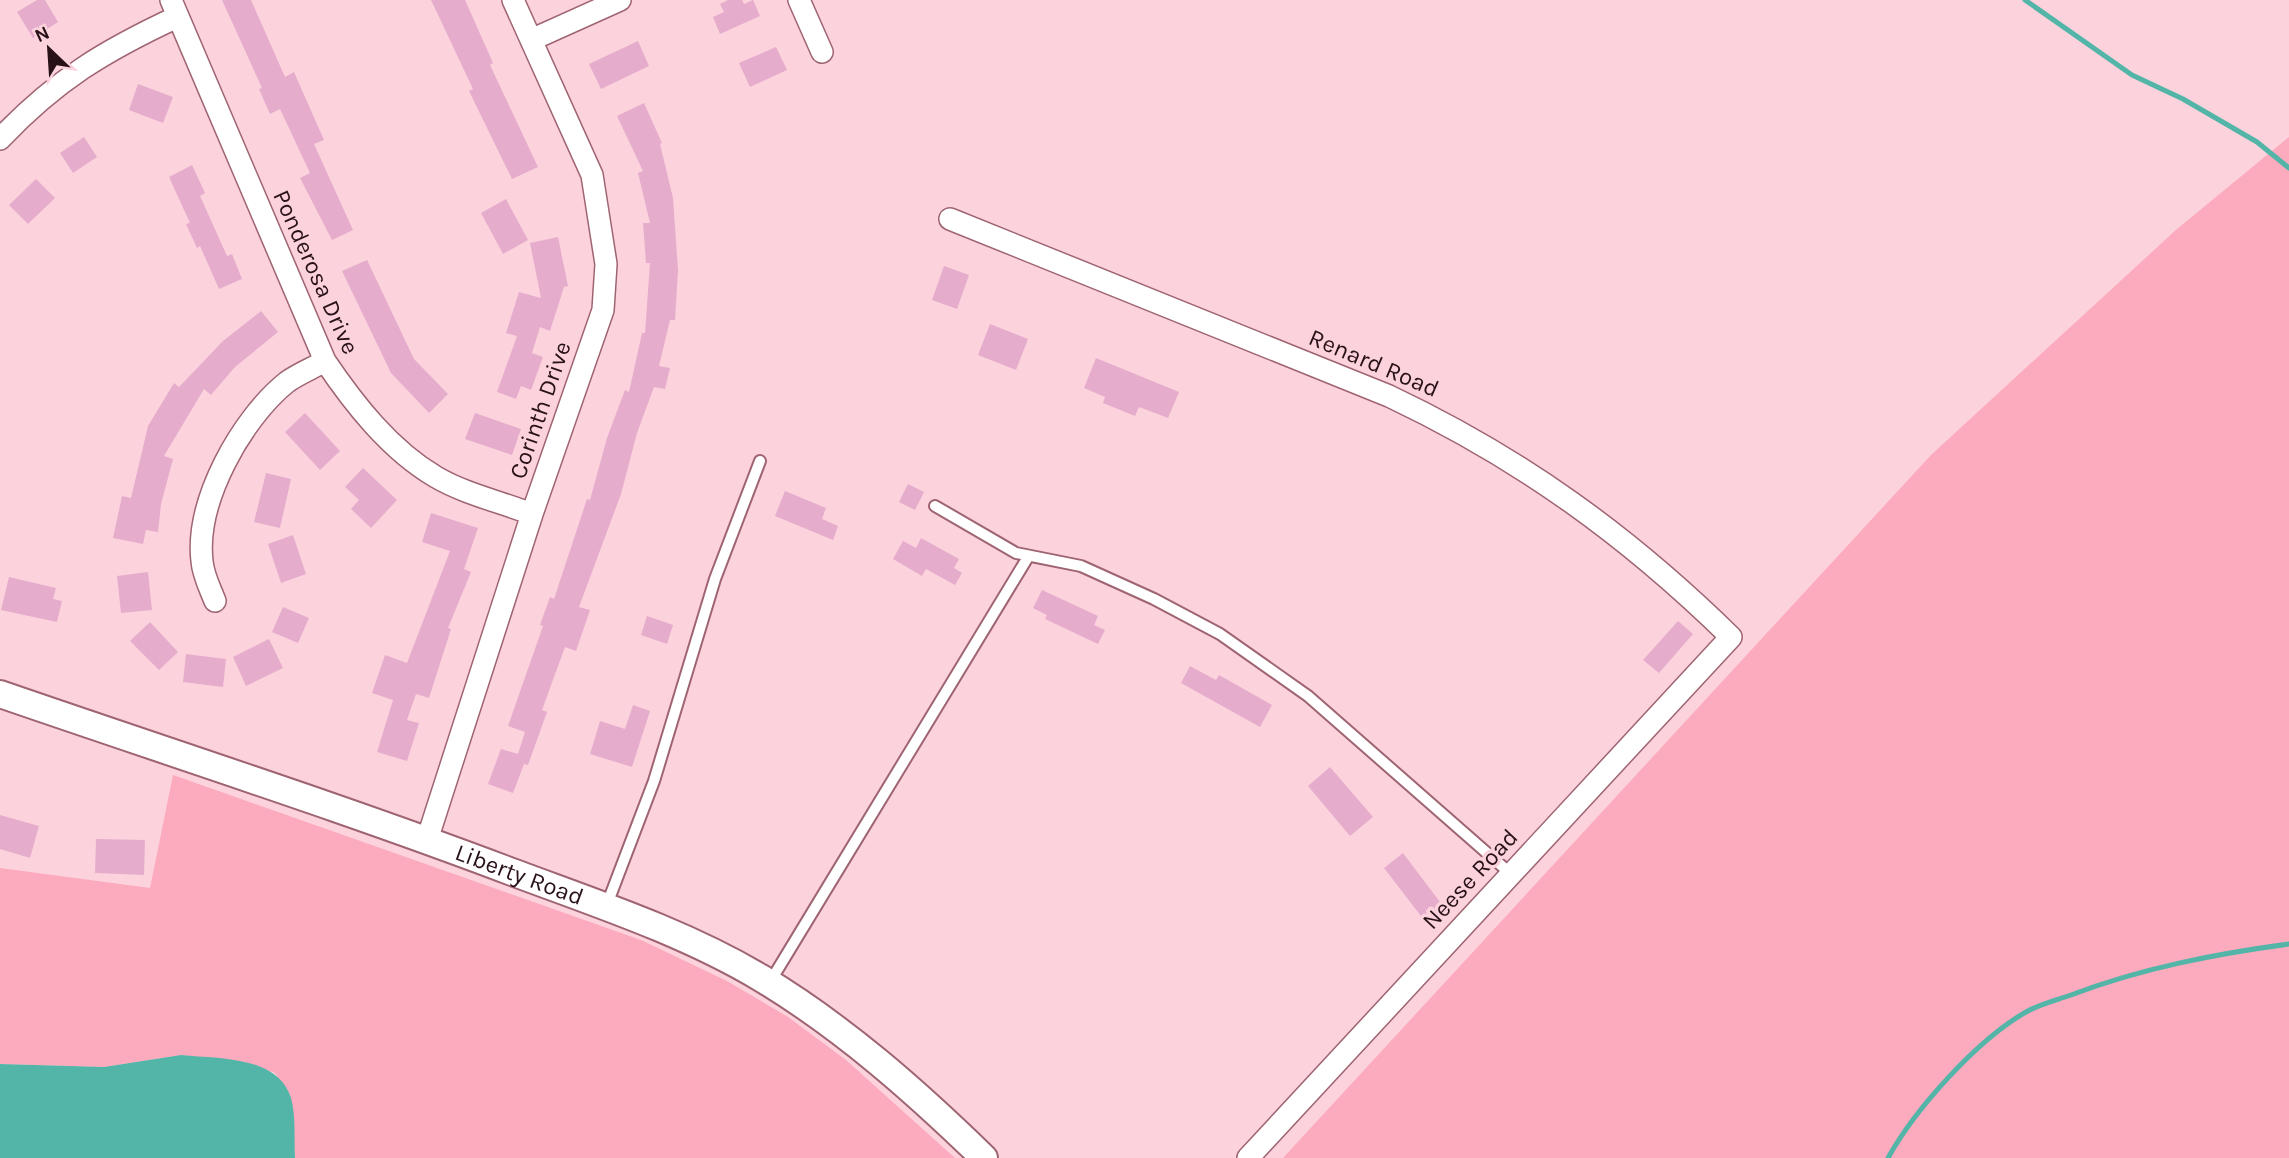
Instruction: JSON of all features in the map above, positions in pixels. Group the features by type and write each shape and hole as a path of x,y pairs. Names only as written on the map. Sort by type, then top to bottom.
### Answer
{"street":[{"name":"Corinth Drive","path":"427,840 532,514 603,310 606,264 592,175 513,0"},
{"path":"531,40 620,0"},
{"path":"799,0 822,52"},
{"path":"0,139 70,75 174,8"},
{"name":"Ponderosa Drive","path":"174,8 325,361 370,420 402,451 436,477 532,514"},
{"name":"Renard Road","path":"950,219 1389,396 1442,421 1521,465 1606,525 1731,637"},
{"path":"215,601 201,559 204,527 219,473 257,411 288,382 325,361"},
{"name":"Neese Road","path":"1248,1158 1731,637"},
{"name":"Liberty Road","path":"0,694 427,840 606,907 698,946 769,984 880,1062 984,1158"}],"lane":[{"path":"606,907 654,781 715,579 760,461"},
{"path":"934,506 1028,557 1046,557 1081,566 1154,599 1220,634 1308,696 1511,874"},
{"path":"769,984 1028,557"}],"shaded area":[{"path":"2289,137 2289,1158 1283,1158 1931,455 2177,229"},
{"path":"173,775 641,940 727,981 788,1017 846,1060 955,1158 295,1158 290,1095 275,1073 251,1064 181,1055 104,1067 0,1064 0,868 150,888"},
{"path":"181,1055 245,1062 273,1074 284,1084 293,1105 295,1158 0,1158 0,1064 104,1067"}],"building":[{"path":"37,0 45,0 58,22 33,38 17,12"},
{"path":"222,0 251,0 285,77 294,72 324,140 314,144 353,230 332,240 300,178 310,173 280,109 270,114 259,89 262,88"},
{"path":"431,0 465,0 493,63 490,65 538,167 512,179 469,91 473,89"},
{"path":"728,0 742,0 744,4 753,0 760,16 720,34 713,17 724,12 720,4"},
{"path":"638,41 649,66 601,89 589,64"},
{"path":"776,47 787,70 750,87 739,63"},
{"path":"138,84 173,97 163,123 129,110"},
{"path":"644,103 662,143 660,144 673,198 678,270 675,320 670,320 659,366 670,368 665,389 654,387 637,433 621,494 579,607 590,610 576,651 565,647 542,710 547,712 528,765 524,764 513,793 488,784 501,749 518,754 525,732 508,726 543,626 540,625 550,597 554,599 587,499 590,500 607,438 625,390 629,392 642,333 645,333 650,263 646,263 643,223 650,223 638,173 643,171 617,116"},
{"path":"84,137 97,157 73,173 60,153"},
{"path":"192,165 205,193 200,196 227,256 232,254 242,279 219,289 200,246 197,248 186,224 190,223 169,177"},
{"path":"36,179 55,198 28,224 9,205"},
{"path":"506,199 528,240 503,254 481,213"},
{"path":"558,237 568,286 564,287 550,331 540,327 532,353 543,357 531,390 521,386 516,399 497,392 517,336 506,333 519,292 541,298 530,243"},
{"path":"367,260 414,359 448,394 429,413 391,373 342,271"},
{"path":"944,266 969,275 957,309 932,300"},
{"path":"261,311 278,332 235,367 211,395 204,389 164,456 173,459 161,504 158,532 146,530 143,544 113,538 122,496 131,498 148,426 174,383 179,387 223,341"},
{"path":"990,324 1028,339 1016,370 978,355"},
{"path":"1096,358 1179,392 1168,418 1139,407 1135,416 1103,403 1105,397 1084,388"},
{"path":"305,413 340,451 320,470 285,432"},
{"path":"475,413 521,429 512,455 465,439"},
{"path":"363,468 397,500 371,528 351,509 359,500 345,487"},
{"path":"266,473 291,479 280,528 254,522"},
{"path":"908,484 924,492 915,510 899,502"},
{"path":"785,491 826,508 822,519 838,526 833,540 775,516"},
{"path":"431,513 478,528 464,569 471,572 448,628 451,629 429,698 416,694 407,720 419,723 407,761 377,752 393,700 372,693 385,655 407,663 450,551 422,542"},
{"path":"293,535 306,574 281,583 268,544"},
{"path":"921,538 959,559 954,568 962,573 955,585 926,569 922,576 893,559 903,541 916,548"},
{"path":"148,572 152,610 121,613 117,576"},
{"path":"9,577 56,588 53,599 62,601 57,622 1,610"},
{"path":"1042,590 1098,616 1094,625 1105,630 1098,644 1045,619 1047,615 1033,608"},
{"path":"283,607 309,618 298,643 272,632"},
{"path":"647,616 673,625 667,644 641,635"},
{"path":"1678,621 1693,634 1659,673 1643,660"},
{"path":"150,622 178,652 159,670 130,641"},
{"path":"269,639 283,668 246,686 233,657"},
{"path":"186,654 226,659 223,687 183,682"},
{"path":"1190,666 1216,680 1219,675 1272,705 1260,727 1181,683"},
{"path":"633,705 650,711 632,767 590,754 600,721 625,729"},
{"path":"1330,767 1373,817 1350,836 1308,786"},
{"path":"0,815 39,826 30,858 0,849"},
{"path":"96,839 145,840 144,875 95,873"},
{"path":"1403,853 1443,906 1424,920 1384,868"}],"waterway":[{"path":"2025,0 2132,75 2183,99 2257,142 2289,168"},
{"path":"1888,1158 1914,1118 1949,1077 1988,1040 2026,1012 2098,985 2152,970 2206,957 2289,944"}]}
